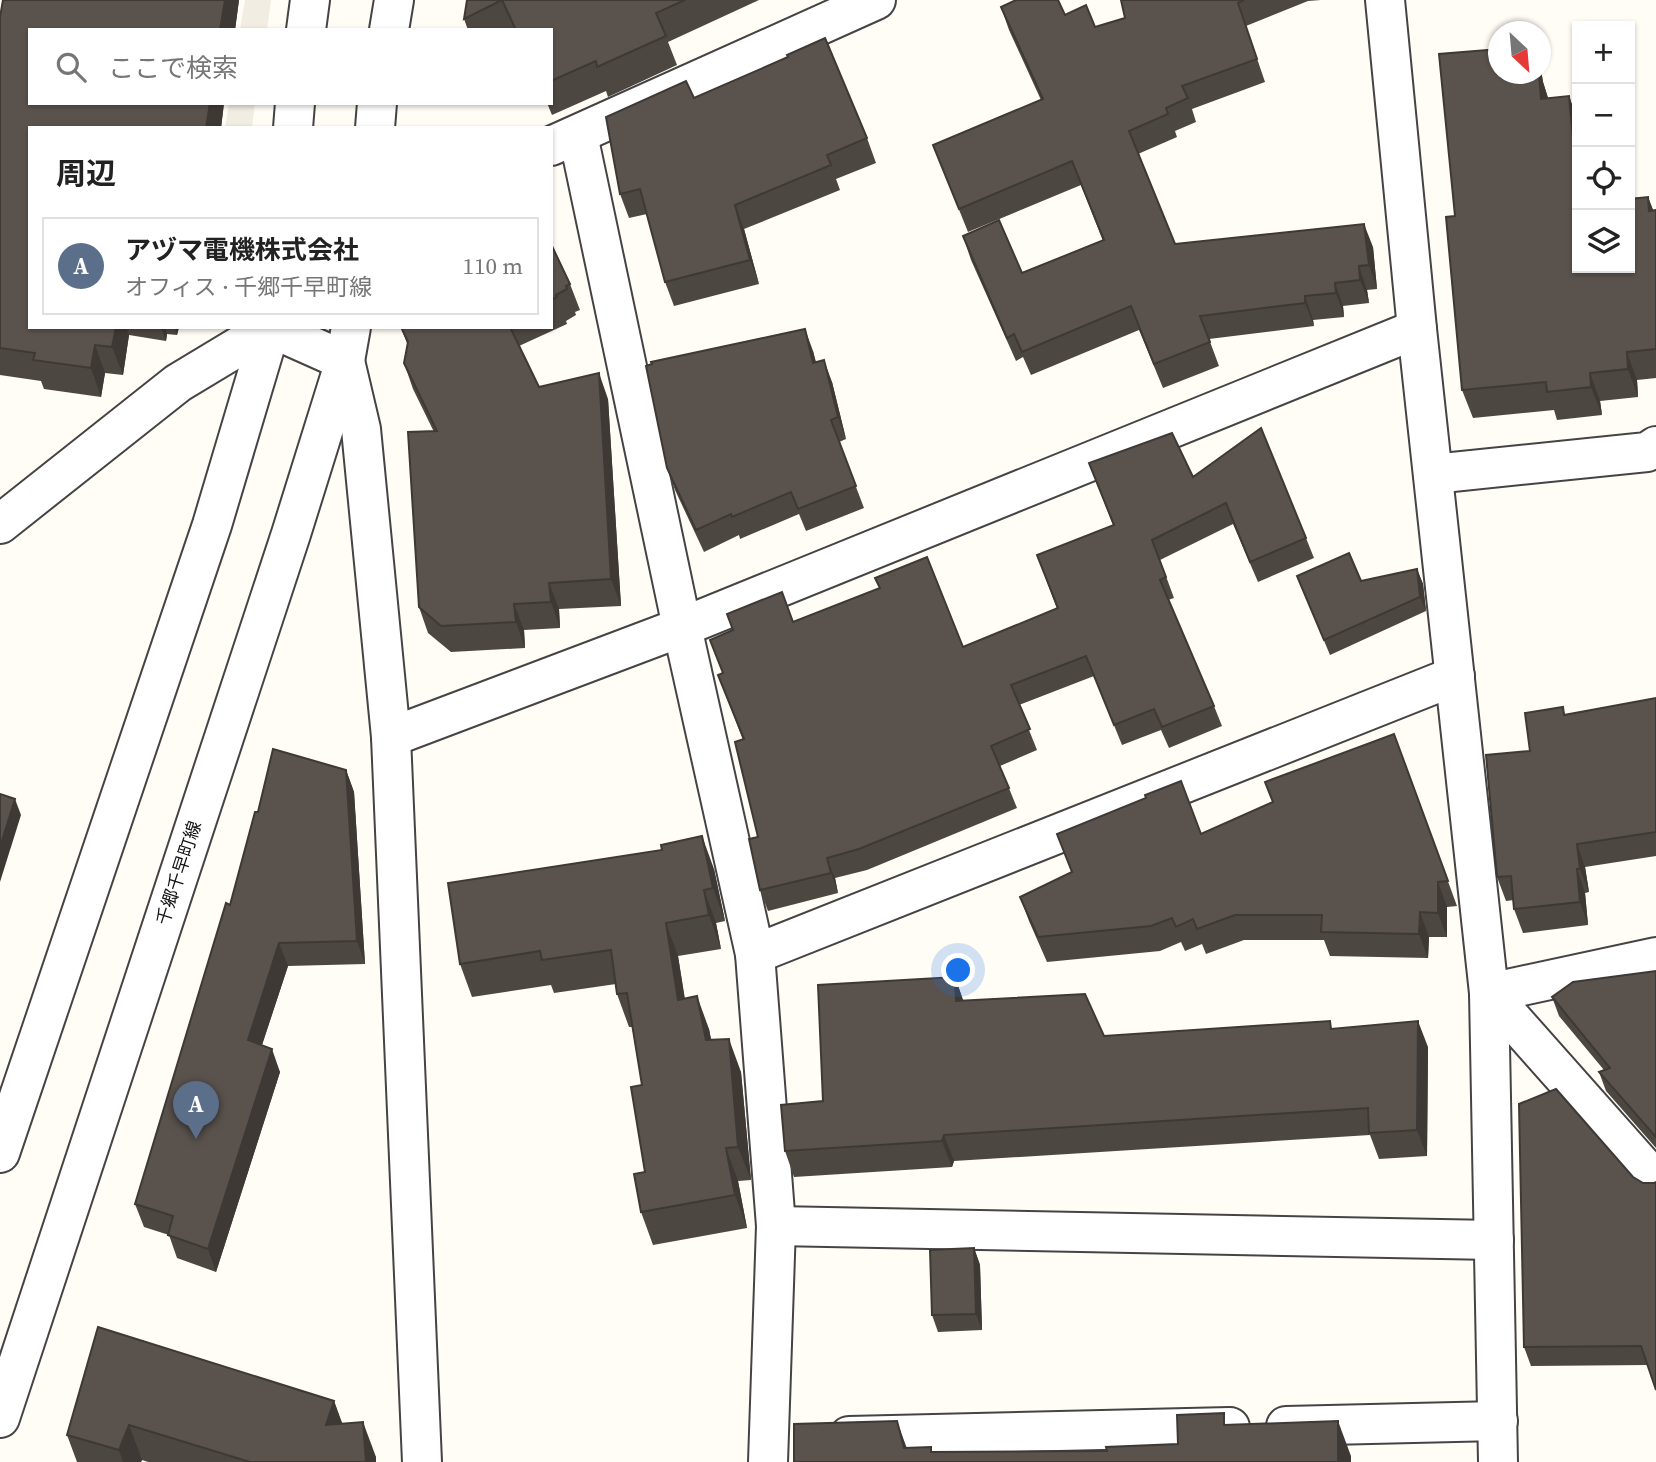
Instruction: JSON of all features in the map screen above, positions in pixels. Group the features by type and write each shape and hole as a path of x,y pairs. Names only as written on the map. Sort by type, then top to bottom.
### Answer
{"street":[{"path":"306,28 310,0"},
{"path":"389,28 394,0"},
{"path":"876,0 564,140 682,627 755,954 776,1226 786,1443 1498,1422"},
{"path":"1385,0 1417,329 1489,993 1498,1462"},
{"path":"293,126 295,105"},
{"path":"375,126 377,105"},
{"path":"0,524 178,383 268,329"},
{"path":"0,1153 212,525 270,329"},
{"path":"280,329 348,344 361,429 391,737 422,1462"},
{"path":"391,737 682,627 1417,329"},
{"name":"千郷千早町線","path":"0,1418 283,560 348,344"},
{"path":"1433,474 1647,452 1656,446"},
{"path":"755,954 1455,676"},
{"path":"1489,993 1656,957"},
{"path":"1489,993 1656,1181"},
{"path":"776,1226 1494,1240"}],"shaded area":[{"path":"245,0 271,0 267,28 240,28"},
{"path":"229,105 255,105 252,126 225,126"}],"building":[{"path":"3,0 225,0 220,28 28,28 28,105 210,105 206,126 28,126 28,329 116,329 112,347 95,345 91,368 33,360 35,353 0,348 0,17"},
{"path":"467,0 502,0 464,19"},
{"path":"502,0 685,0 656,13 666,36 597,67 596,61 553,80 553,28 515,28"},
{"path":"1016,0 1058,0 1065,15 1086,5 1095,27 1125,18 1121,0 1244,0 1238,3 1257,59 1182,86 1188,98 1166,108 1168,114 1129,131 1175,244 1364,224 1369,265 1359,266 1360,280 1335,283 1336,293 1305,296 1305,303 1200,316 1210,342 1154,364 1131,306 1022,352 1014,334 1007,338 963,236 999,220 1022,273 1104,240 1072,161 959,209 933,145 1043,99 1001,7"},
{"path":"825,38 867,138 827,155 831,165 735,205 750,260 665,282 640,189 620,194 606,117 686,81 694,98"},
{"path":"1488,50 1488,84 1540,84 1541,99 1569,96 1572,127 1572,273 1635,273 1635,198 1648,197 1649,211 1656,210 1656,349 1627,352 1628,369 1590,373 1591,387 1547,392 1546,382 1462,390 1446,217 1455,216 1439,54"},
{"path":"553,248 570,284 556,295 553,299"},
{"path":"402,329 511,329 539,387 599,373 611,579 549,583 551,602 514,604 516,622 441,626 419,607 408,432 437,431 404,363 408,342"},
{"path":"805,329 813,363 824,360 838,417 831,420 856,486 798,509 791,492 696,530 667,468 646,366 652,364 651,362"},
{"path":"1261,428 1306,538 1250,562 1226,503 1152,540 1166,577 1160,580 1214,706 1162,727 1154,709 1114,725 1086,656 1011,685 1030,729 991,746 1009,788 859,849 827,858 831,873 760,890 749,839 758,837 735,742 744,739 718,675 723,673 710,640 733,630 727,614 782,592 793,622 880,588 875,578 927,557 963,647 1058,608 1037,555 1114,525 1089,463 1172,433 1193,477"},
{"path":"1349,553 1361,581 1417,569 1420,597 1324,640 1297,576"},
{"path":"1656,698 1656,832 1577,844 1580,902 1514,909 1511,876 1497,877 1486,755 1530,751 1525,713 1563,707 1564,715"},
{"path":"1394,734 1448,881 1438,882 1438,913 1420,912 1419,934 1321,932 1322,915 1235,915 1197,929 1193,919 1176,927 1172,918 1151,926 1038,937 1020,897 1072,872 1057,834 1181,781 1201,834 1273,802 1265,782"},
{"path":"273,749 346,770 357,941 279,943 248,1040 272,1049 208,1249 168,1235 173,1216 135,1204 226,903 230,905 255,812 258,812"},
{"path":"0,794 15,799 0,847"},
{"path":"702,836 713,888 704,890 709,915 666,923 678,1000 697,996 706,1040 729,1039 738,1147 726,1148 735,1195 641,1212 634,1174 645,1172 631,1087 642,1085 627,993 617,994 611,950 542,960 540,951 460,964 448,883 662,850 661,845"},
{"path":"1656,971 1656,1137 1599,1072 1610,1068 1552,997 1573,982"},
{"path":"955,977 956,1001 1085,994 1104,1036 1330,1021 1331,1029 1418,1021 1417,1130 1369,1133 1368,1108 944,1135 942,1141 785,1151 781,1105 823,1101 818,985"},
{"path":"1556,1089 1633,1177 1643,1183 1656,1182 1656,1390 1641,1346 1524,1347 1519,1104"},
{"path":"974,1248 976,1314 932,1315 930,1250"},
{"path":"98,1327 334,1401 326,1425 363,1422 366,1462 250,1462 129,1425 119,1450 67,1435"},
{"path":"1224,1413 1224,1425 1338,1421 1338,1462 794,1462 794,1424 897,1421 904,1448 931,1447 931,1452 1107,1451 1106,1447 1178,1444 1177,1415"}],"place":[{"name":"アヅマ電機株式会社","path":"196,1139"}]}
